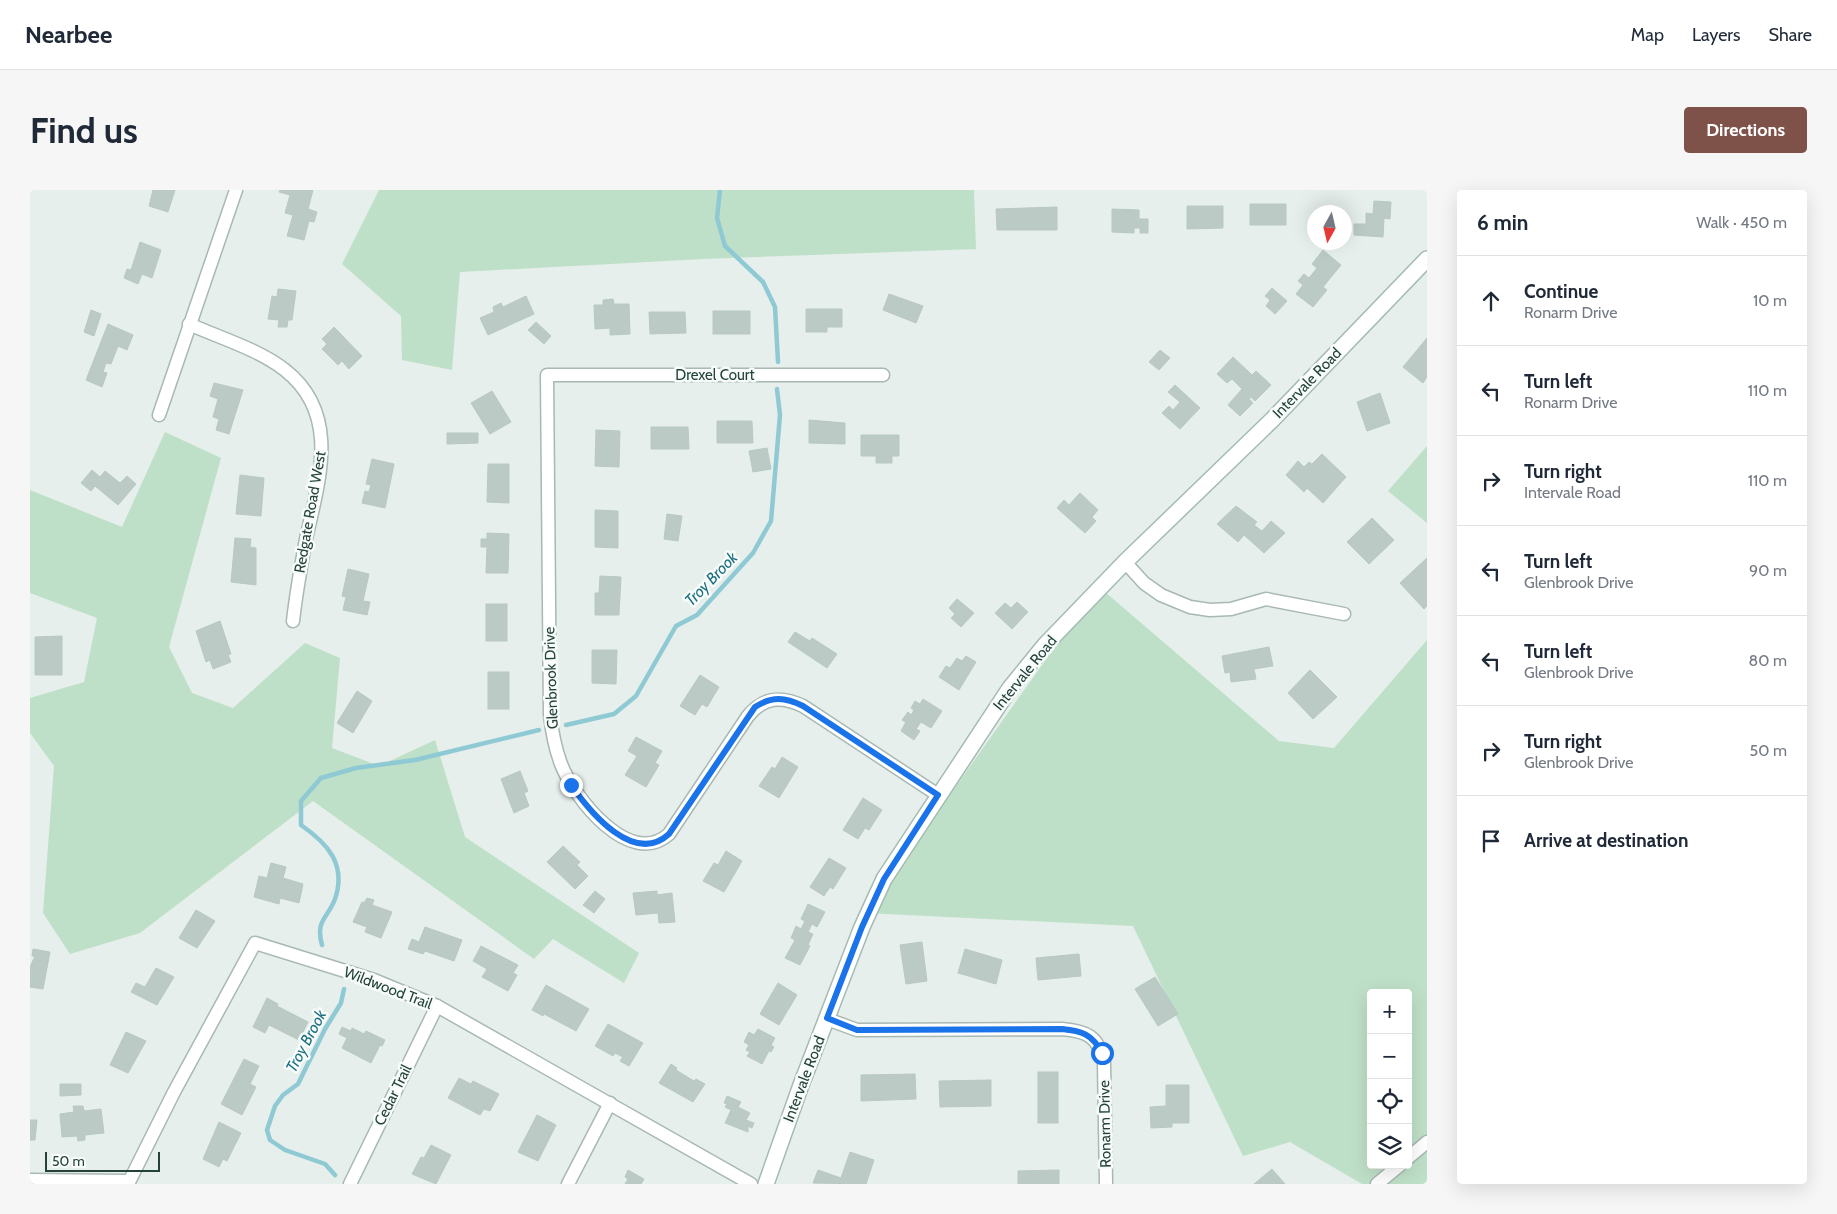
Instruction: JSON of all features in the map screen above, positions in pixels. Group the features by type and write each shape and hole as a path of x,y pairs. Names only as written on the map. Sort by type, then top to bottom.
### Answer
{"street":[{"path":"159,415 236,190"},
{"name":"Intervale Road","path":"766,1184 862,927 884,879 1010,688 1045,645 1126,562 1272,420 1427,259"},
{"name":"Redgate Road West","path":"189,324 249,350 287,372 305,393 320,424 321,462 300,570 293,621"},
{"name":"Drexel Court","path":"547,375 883,375"},
{"name":"Glenbrook Drive","path":"547,375 550,715 552,736 561,764 571,785 588,807 622,837 641,844 652,845 661,841 679,820 755,707 763,702 779,698 803,706 938,795"},
{"path":"1126,562 1144,583 1161,595 1190,607 1210,610 1231,609 1266,599 1344,614"},
{"name":"Wildwood Trail","path":"129,1182 174,1092 255,943 374,980 437,1006 751,1184"},
{"name":"Cedar Trail","path":"350,1184 437,1006"},
{"name":"Ronarm Drive","path":"827,1018 857,1030 1062,1029 1081,1031 1096,1042 1103,1058 1106,1184"},
{"path":"568,1184 610,1103"},
{"path":"1412,1155 1427,1142"},
{"path":"1377,1184 1395,1169"},
{"path":"30,1180 129,1182"}],"green space":[{"path":"379,190 974,190 976,249 704,259 460,272 452,370 402,360 401,316 342,264"},
{"path":"165,432 221,458 169,647 192,693 233,708 305,643 340,658 332,748 379,766 435,740 465,837 639,953 624,983 553,939 534,959 313,801 140,933 70,954 43,913 54,766 30,733 30,698 84,682 97,618 30,593 30,490 122,527"},
{"path":"1427,446 1427,523 1388,491"},
{"path":"1098,586 1279,741 1334,748 1427,640 1427,1184 1362,1184 1290,1142 1243,1156 1133,926 866,913"}],"building":[{"path":"153,190 175,190 168,212 149,206"},
{"path":"280,190 313,190 308,209 317,212 314,222 309,221 304,240 287,236 293,215 285,213 290,195 279,192"},
{"path":"1374,201 1391,202 1390,219 1384,218 1383,237 1354,235 1354,224 1366,224 1366,213 1373,214"},
{"path":"1250,204 1286,204 1286,225 1250,225"},
{"path":"1187,206 1223,206 1223,228 1187,229"},
{"path":"1057,207 1057,230 997,230 996,209"},
{"path":"1112,209 1139,210 1139,219 1148,219 1148,233 1140,233 1140,228 1134,228 1134,233 1112,232"},
{"path":"140,242 161,250 152,278 142,274 138,284 124,278 127,269 131,270"},
{"path":"1323,250 1341,265 1323,287 1327,290 1313,307 1296,294 1303,285 1298,281 1304,274 1309,278 1317,268 1312,264"},
{"path":"1272,288 1287,301 1275,314 1266,306 1270,300 1265,296"},
{"path":"278,289 296,291 292,320 288,320 287,327 278,327 279,320 268,319 272,296 277,297"},
{"path":"889,294 923,306 916,323 883,310"},
{"path":"526,296 534,314 488,335 480,318 494,312 493,307 501,303 503,307"},
{"path":"613,299 614,304 629,304 630,334 610,335 610,328 595,329 594,305 603,305 603,300"},
{"path":"806,309 842,309 842,327 827,327 827,332 806,332"},
{"path":"91,310 101,314 94,336 84,332"},
{"path":"713,311 750,311 750,334 713,334"},
{"path":"649,312 685,312 686,333 650,334"},
{"path":"536,322 551,336 544,344 528,330"},
{"path":"108,324 133,335 127,350 118,346 111,364 106,363 103,372 107,373 102,387 86,380"},
{"path":"334,327 362,356 349,369 342,361 338,365 322,349 327,344 322,339"},
{"path":"1427,338 1427,377 1423,383 1403,367"},
{"path":"1160,350 1170,358 1159,370 1149,362"},
{"path":"1233,357 1252,375 1256,371 1271,385 1255,401 1251,397 1249,399 1253,403 1240,416 1228,405 1242,389 1232,379 1227,383 1217,374"},
{"path":"214,383 243,390 229,434 216,430 219,419 213,417 218,399 210,396"},
{"path":"1175,385 1200,408 1180,429 1162,413 1169,406 1173,410 1180,402 1168,392"},
{"path":"492,391 511,422 490,434 471,403"},
{"path":"1380,393 1390,423 1367,431 1357,402"},
{"path":"809,420 845,423 845,444 809,443"},
{"path":"717,421 752,421 753,443 717,443"},
{"path":"651,427 688,427 689,449 651,449"},
{"path":"596,430 620,431 619,467 595,466"},
{"path":"447,433 478,433 478,443 447,444"},
{"path":"861,435 899,435 899,456 892,456 892,463 876,463 876,456 861,456"},
{"path":"767,448 771,469 753,472 749,451"},
{"path":"1322,454 1346,477 1323,503 1307,488 1304,492 1286,475 1298,461 1304,467 1309,462 1312,464"},
{"path":"372,459 394,464 385,508 362,503 365,491 369,492 371,485 366,484"},
{"path":"488,464 509,464 509,503 487,502"},
{"path":"92,470 100,477 105,471 120,483 127,476 136,484 118,505 95,486 91,491 81,483"},
{"path":"240,475 264,478 261,516 236,514"},
{"path":"1080,493 1098,510 1092,517 1096,521 1085,533 1057,508 1064,500 1069,505"},
{"path":"1236,506 1257,522 1254,525 1262,531 1271,521 1285,533 1264,553 1244,535 1238,542 1217,524"},
{"path":"595,510 618,511 618,548 595,547"},
{"path":"667,514 682,516 678,541 664,539"},
{"path":"1372,518 1394,540 1369,564 1347,542"},
{"path":"487,533 509,534 508,573 486,573 487,547 481,547 481,539 487,539"},
{"path":"235,538 251,539 250,547 256,548 256,585 231,582"},
{"path":"1427,558 1427,606 1424,609 1400,583"},
{"path":"348,569 369,574 363,601 370,602 367,615 343,610 346,597 342,596"},
{"path":"600,576 621,577 619,615 595,615 595,593 599,593"},
{"path":"957,599 974,613 961,627 951,618 955,614 949,608"},
{"path":"1017,602 1028,612 1012,629 995,613 1005,603 1011,608"},
{"path":"486,604 507,604 507,641 486,641"},
{"path":"220,621 231,654 228,655 231,662 213,669 210,660 206,662 196,631"},
{"path":"795,632 810,641 812,638 837,654 827,668 788,642"},
{"path":"62,636 62,675 35,675 35,637"},
{"path":"1269,647 1273,666 1254,669 1256,679 1231,682 1230,672 1225,673 1222,656"},
{"path":"592,650 617,650 616,684 592,683"},
{"path":"966,656 976,662 959,690 939,677 946,666 950,668 957,658 962,661"},
{"path":"1310,670 1337,697 1313,719 1288,693"},
{"path":"488,672 509,672 509,709 488,709"},
{"path":"700,675 719,687 707,707 702,704 695,715 680,706"},
{"path":"357,691 372,701 353,733 337,723"},
{"path":"923,699 942,711 931,728 921,722 916,729 920,731 914,740 901,731 906,722 902,720 908,712 911,715 914,710 911,708 915,701 920,704"},
{"path":"636,737 662,751 655,763 659,765 646,787 625,775 637,756 628,751"},
{"path":"782,757 798,767 779,798 759,786 772,767 775,769"},
{"path":"520,771 528,791 524,793 529,806 514,813 501,779"},
{"path":"863,798 882,810 869,830 865,828 858,839 843,830"},
{"path":"563,846 580,862 577,865 588,876 575,889 547,862"},
{"path":"726,851 742,861 724,892 703,881 714,863 718,865"},
{"path":"829,858 846,868 833,889 830,887 824,896 810,887"},
{"path":"271,863 286,867 283,878 303,884 299,903 280,898 279,904 254,897 259,876 267,878"},
{"path":"595,891 605,899 594,913 583,905"},
{"path":"657,891 657,895 672,893 675,922 659,923 658,913 636,915 633,893"},
{"path":"367,898 374,900 372,905 392,912 381,938 365,932 367,927 353,922 362,902 364,903"},
{"path":"808,904 825,912 817,927 812,924 808,932 813,934 808,945 810,946 800,965 785,958 795,940 791,938 796,926 801,929 805,921 801,919"},
{"path":"196,910 215,921 197,948 179,938"},
{"path":"425,927 462,940 454,961 425,951 423,954 408,949 412,939 419,942"},
{"path":"922,942 927,981 906,984 900,945"},
{"path":"481,946 518,965 513,973 517,975 508,991 482,977 487,969 473,961"},
{"path":"33,949 50,952 43,989 30,987 30,967 35,956 32,956"},
{"path":"965,949 1002,960 996,984 958,973"},
{"path":"1079,954 1081,976 1038,980 1036,958"},
{"path":"156,968 174,977 157,1005 131,992 136,983 145,987"},
{"path":"1155,977 1178,1014 1158,1026 1135,989"},
{"path":"778,983 797,995 779,1025 760,1014"},
{"path":"546,985 589,1009 576,1031 544,1014 543,1016 532,1010"},
{"path":"267,998 278,1004 277,1006 308,1022 299,1040 269,1025 265,1033 253,1027"},
{"path":"608,1024 643,1043 629,1066 620,1061 623,1057 615,1053 613,1056 595,1046"},
{"path":"342,1027 351,1031 352,1028 364,1034 366,1031 385,1040 382,1046 380,1045 371,1063 342,1048 347,1038 339,1034"},
{"path":"758,1029 775,1038 771,1045 774,1047 771,1052 769,1051 762,1064 747,1056 750,1052 746,1050 749,1045 744,1042 749,1032 754,1035"},
{"path":"126,1032 146,1041 128,1073 110,1065"},
{"path":"244,1059 259,1066 250,1084 256,1087 242,1115 221,1104"},
{"path":"671,1064 677,1068 676,1070 694,1081 696,1079 705,1084 693,1102 659,1083"},
{"path":"1038,1072 1058,1072 1058,1123 1038,1123"},
{"path":"915,1074 916,1099 861,1101 861,1075"},
{"path":"459,1078 471,1084 473,1081 499,1094 490,1111 484,1109 480,1115 448,1098"},
{"path":"991,1080 991,1106 940,1107 939,1081"},
{"path":"60,1084 81,1084 81,1095 60,1096"},
{"path":"1166,1085 1189,1085 1189,1123 1172,1123 1172,1127 1151,1128 1150,1107 1166,1106"},
{"path":"727,1096 741,1102 738,1107 750,1113 746,1120 754,1123 752,1128 748,1126 748,1132 725,1123 731,1110 725,1107 727,1104 724,1103"},
{"path":"73,1106 83,1106 84,1111 101,1109 104,1133 85,1135 85,1140 78,1141 77,1136 62,1137 60,1114 74,1112"},
{"path":"537,1115 556,1125 538,1161 518,1152"},
{"path":"30,1120 37,1120 35,1140 30,1140"},
{"path":"219,1122 241,1133 227,1161 223,1159 219,1167 203,1159"},
{"path":"431,1145 451,1155 436,1184 412,1174 421,1157 424,1158"},
{"path":"850,1152 874,1160 866,1184 813,1183 818,1170 841,1178"},
{"path":"1272,1169 1285,1184 1254,1184"},
{"path":"628,1170 644,1179 641,1184 625,1184 628,1179 625,1177"},
{"path":"1059,1170 1059,1184 1018,1184 1018,1171"}],"waterway":[{"name":"Troy Brook","path":"720,190 717,218 725,246 763,282 775,307 778,362"},
{"name":"Troy Brook","path":"566,725 614,714 636,696 676,626 697,615 753,553 771,521 780,415 777,389"},
{"name":"Troy Brook","path":"322,945 320,937 321,924 335,899 338,875 336,865 326,847 301,825 301,801 321,778 356,768 415,760 539,730"},
{"name":"Troy Brook","path":"335,1175 325,1164 285,1150 270,1140 267,1130 275,1106 283,1095 298,1084 325,1029 341,1003 344,989"}],"route":[{"path":"571,785 597,817 622,837 635,843 652,845 661,841 669,834 755,707 773,698 784,698 794,701 938,795 884,879 862,927 827,1018 857,1030 1062,1029 1081,1031 1096,1042 1102,1053"}]}
